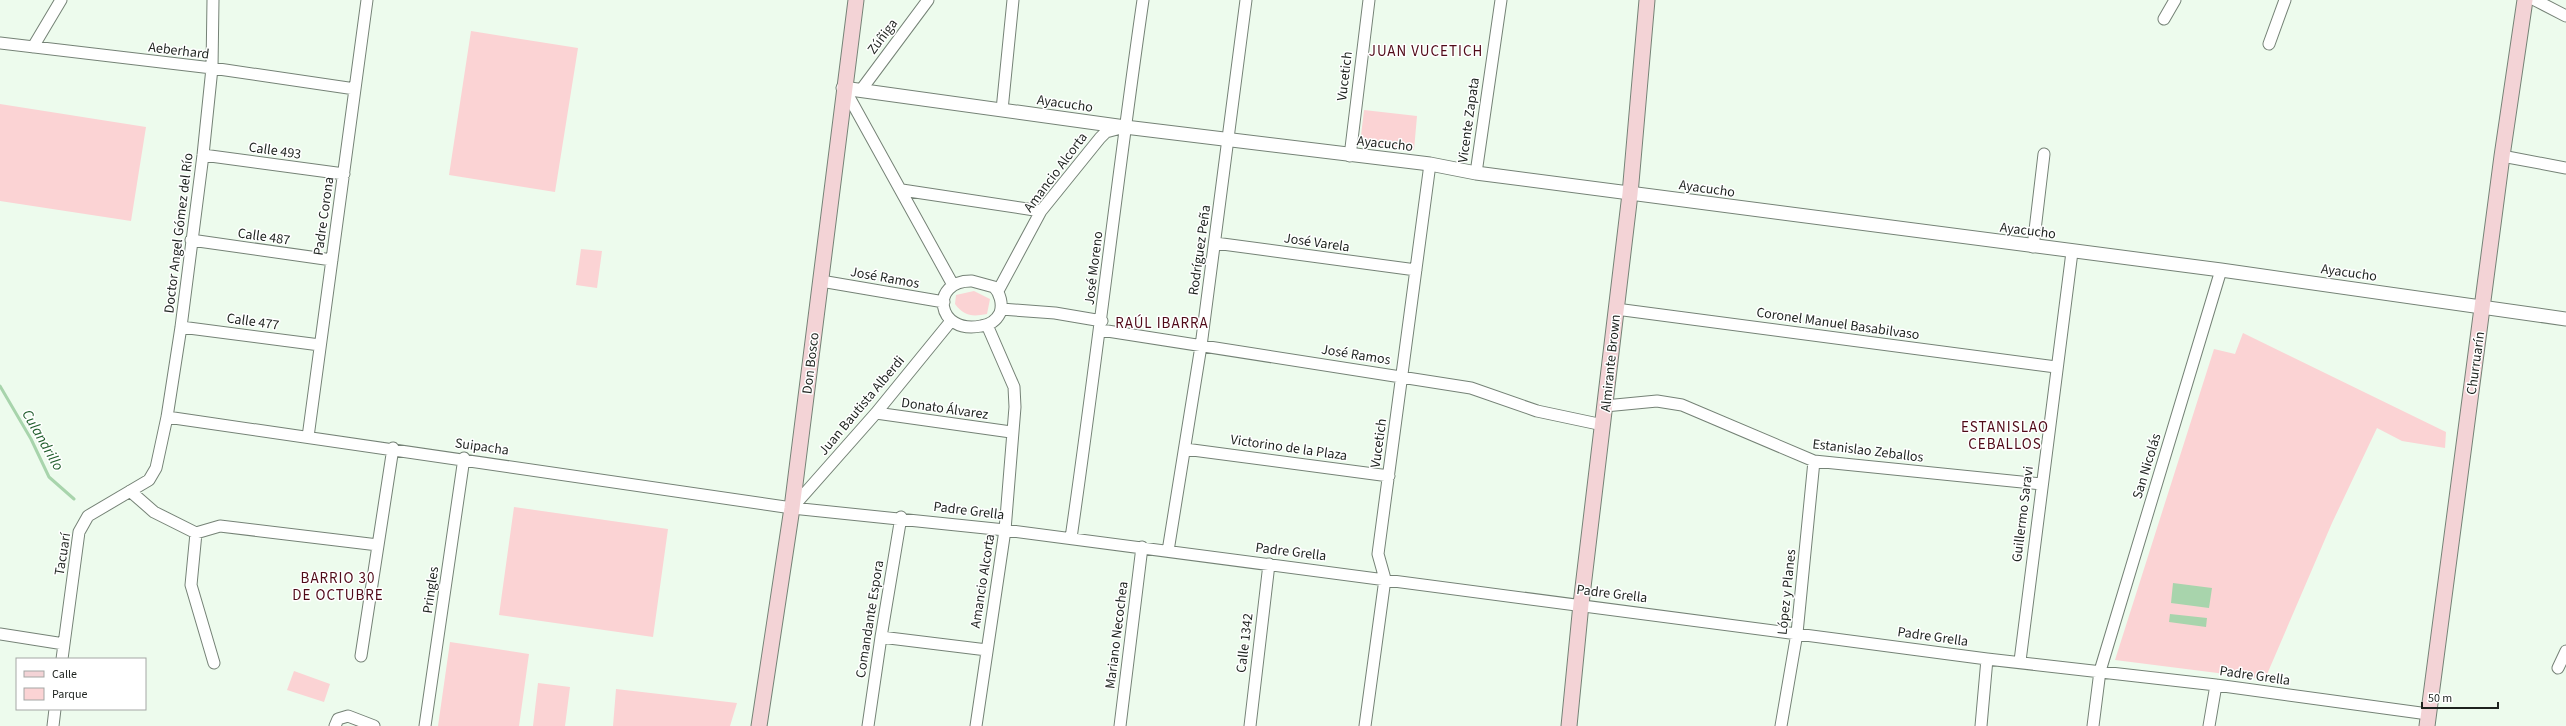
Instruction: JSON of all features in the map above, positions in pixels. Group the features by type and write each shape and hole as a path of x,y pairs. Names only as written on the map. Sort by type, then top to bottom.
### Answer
{"main road":[{"name":"Don Bosco","path":"759,726 792,508 821,281 843,88 856,0"},
{"name":"Almirante Brown","path":"1569,726 1581,604 1630,194 1648,0"},
{"name":"Churruarín","path":"2427,720 2502,156 2525,0"}],"street":[{"path":"33,47 61,0"},
{"name":"Doctor Angel Gómez del Río","path":"156,468 167,417 181,327 212,68 214,0"},
{"name":"Padre Corona","path":"308,437 367,0"},
{"name":"Zúñiga","path":"860,90 928,0"},
{"path":"1002,110 1014,0"},
{"name":"José Moreno","path":"1071,538 1102,326 1125,127 1144,0"},
{"name":"Rodríguez Peña","path":"1168,551 1201,346 1246,0"},
{"name":"Vucetich","path":"1350,156 1369,0"},
{"name":"Vicente Zapata","path":"1476,173 1501,0"},
{"path":"2164,19 2175,0"},
{"path":"2269,44 2285,0"},
{"path":"2536,0 2566,16"},
{"name":"Aeberhard","path":"0,43 212,68 355,90"},
{"path":"843,88 902,190 953,285"},
{"name":"Ayacucho","path":"843,88 1125,127 1229,139 1350,156 1430,164 1476,173 1630,194 2221,270 2566,319"},
{"name":"Amancio Alcorta","path":"998,291 1041,211 1106,132 1125,127"},
{"path":"2033,247 2044,154"},
{"name":"Calle 493","path":"202,155 344,174"},
{"path":"2502,156 2566,168"},
{"name":"Vucetich","path":"1366,726 1385,579 1378,554 1430,164"},
{"path":"902,190 1041,211"},
{"name":"Calle 487","path":"191,240 332,260"},
{"name":"José Varela","path":"1215,243 1416,270"},
{"name":"Guillermo Saravi","path":"2020,661 2041,484 2072,252"},
{"name":"San Nicolás","path":"2093,726 2100,671 2221,270"},
{"name":"José Ramos","path":"821,281 944,302"},
{"path":"972,281 989,285 998,291 1002,309 995,320 987,325 963,326 951,321 945,314 945,296 953,285 972,281"},
{"name":"José Ramos","path":"1002,309 1054,313 1102,326 1201,346 1402,376 1471,388 1537,411 1603,425"},
{"name":"Coronel Manuel Basabilvaso","path":"1616,309 2056,368"},
{"name":"Juan Bautista Alberdi","path":"792,508 876,413 951,321"},
{"name":"Amancio Alcorta","path":"976,726 1005,530 1014,407 1014,387 987,325"},
{"name":"Calle 477","path":"181,327 320,345"},
{"name":"Estanislao Zeballos","path":"1605,406 1657,401 1682,406 1814,461 2041,484"},
{"name":"Donato Álvarez","path":"876,413 1011,432"},
{"name":"Suipacha","path":"167,417 464,458 792,508"},
{"path":"361,656 393,448"},
{"name":"Victorino de la Plaza","path":"1184,448 1389,476"},
{"name":"Pringles","path":"425,726 464,458"},
{"name":"López y Planes","path":"1781,726 1797,633 1814,461"},
{"name":"Tacuarí","path":"62,658 79,532 88,516 149,480 156,468"},
{"path":"130,491 154,512 196,533 220,526 378,545"},
{"name":"Padre Grella","path":"792,508 901,517 1071,538 1581,604 1987,659 2020,661 2216,685 2427,720"},
{"name":"Comandante Espora","path":"868,726 901,517"},
{"path":"196,533 191,585 214,663"},
{"name":"Mariano Necochea","path":"1120,726 1142,547"},
{"name":"Calle 1342","path":"1250,726 1269,564"},
{"path":"0,634 64,644"},
{"path":"881,637 987,650"},
{"path":"2558,668 2566,651"},
{"path":"1981,726 1987,659"},
{"path":"2209,726 2216,685"},
{"path":"53,726 55,710"},
{"path":"335,726 338,719 348,716 374,726"}],"green space":[{"path":"471,31 578,48 555,192 449,175"},
{"path":"0,104 146,127 131,221 0,201"},
{"path":"1364,110 1417,116 1414,150 1360,144"},
{"path":"581,249 602,251 597,288 576,285"},
{"path":"974,291 990,299 987,314 969,315 958,308 955,304 956,295"},
{"path":"2243,333 2446,432 2445,448 2402,441 2377,428 2332,523 2265,679 2115,660 2214,349 2235,354"},
{"path":"514,507 668,529 653,637 499,615"},
{"path":"450,642 529,654 519,726 438,726"},
{"path":"294,671 330,684 324,702 287,690"},
{"path":"538,683 570,687 565,726 533,726"},
{"path":"616,689 737,703 730,726 613,726"}],"shaded area":[{"path":"2173,583 2212,588 2209,608 2171,603"},
{"path":"2170,614 2207,618 2206,627 2169,622"}],"waterway":[{"name":"Culandrillo","path":"0,386 31,439 49,477 74,499"}],"district":[{"name":"JUAN VUCETICH","path":"1426,51"},
{"name":"RAÚL IBARRA","path":"1162,323"},
{"name":"ESTANISLAO CEBALLOS","path":"2005,436"},
{"name":"BARRIO 30 DE OCTUBRE","path":"338,586"}]}
